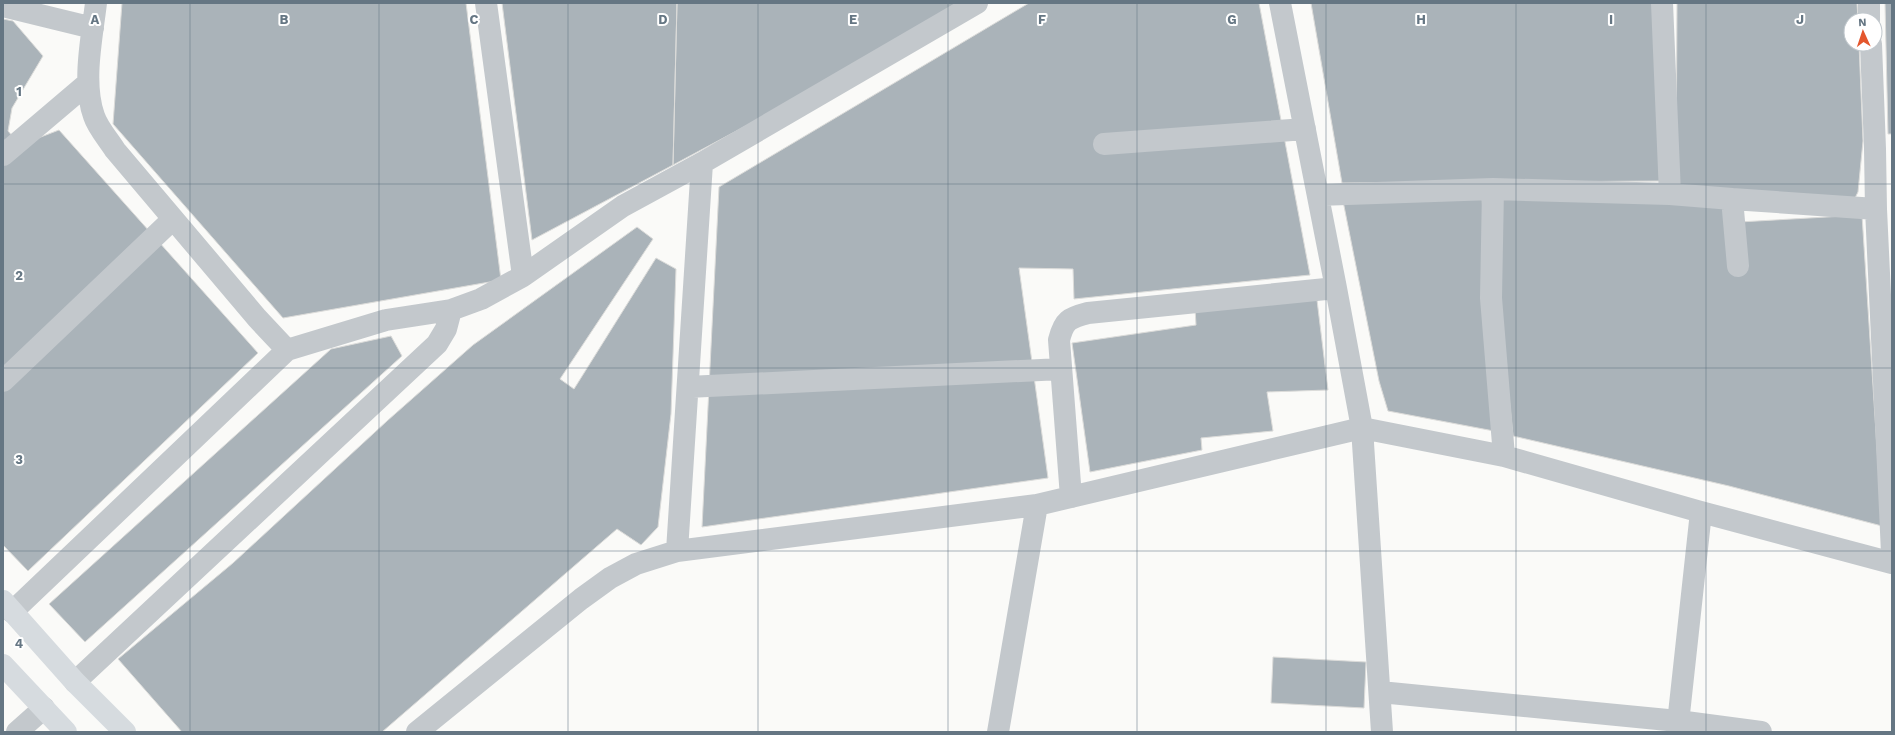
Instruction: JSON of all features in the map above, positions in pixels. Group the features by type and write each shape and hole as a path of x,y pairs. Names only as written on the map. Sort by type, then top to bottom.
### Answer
{"main road":[{"path":"8,606 75,682 126,732"},
{"path":"3,665 66,732"}],"street":[{"path":"96,3 88,83 94,115 99,125 115,150 257,318 287,350"},
{"path":"486,3 523,276"},
{"path":"8,606 287,350 386,320 451,310 481,299 523,276 623,206 702,163 978,3"},
{"path":"1280,3 1362,428 1382,732"},
{"path":"1662,3 1670,194"},
{"path":"3,6 93,28"},
{"path":"1872,52 1884,149 1876,209 1892,553"},
{"path":"3,155 88,83"},
{"path":"1104,144 1305,129"},
{"path":"677,551 702,163"},
{"path":"1318,195 1493,189 1670,194 1876,209"},
{"path":"1493,189 1491,298 1504,456"},
{"path":"1732,199 1738,266"},
{"path":"3,381 173,219"},
{"path":"1071,497 1059,340 1062,329 1072,317 1088,313 1336,288"},
{"path":"75,682 437,344 446,329 451,310"},
{"path":"688,387 1061,369"},
{"path":"417,732 580,599 610,578 636,564 677,551 1037,505 1362,428 1504,456 1701,512 1892,563"},
{"path":"998,732 1037,505"},
{"path":"1677,726 1701,512"},
{"path":"1380,692 1677,726 1761,732"},
{"path":"17,732 44,708"}],"building":[{"path":"122,3 466,3 501,280 283,318 113,124"},
{"path":"502,3 677,3 673,165 532,240"},
{"path":"677,3 957,3 826,83 673,165"},
{"path":"1029,3 1259,3 1310,275 1074,299 1073,269 1019,268 1048,478 702,527 719,187"},
{"path":"1311,3 1653,3 1664,181 1342,183"},
{"path":"1677,3 1857,3 1858,12 1843,12 1843,52 1859,52 1863,141 1858,192 1853,202 1676,189"},
{"path":"1885,3 1892,3 1892,134 1888,134"},
{"path":"3,19 13,21 43,56 12,108 8,131 20,145 59,130 258,353 28,571 3,545"},
{"path":"1500,194 1728,203 1739,222 1862,215 1882,526 1729,486 1513,436 1499,300"},
{"path":"1482,195 1494,431 1388,411 1379,381 1343,201"},
{"path":"637,227 653,239 560,379 574,389 656,258 676,269 671,414 658,527 641,545 617,529 382,732 182,732 118,659 233,563 387,421 473,345"},
{"path":"1317,300 1328,390 1267,392 1273,431 1201,438 1202,450 1090,472 1072,343 1196,325 1195,308"},
{"path":"391,336 402,356 85,642 49,604 331,349"},
{"path":"1273,657 1366,662 1364,708 1271,703"}]}
